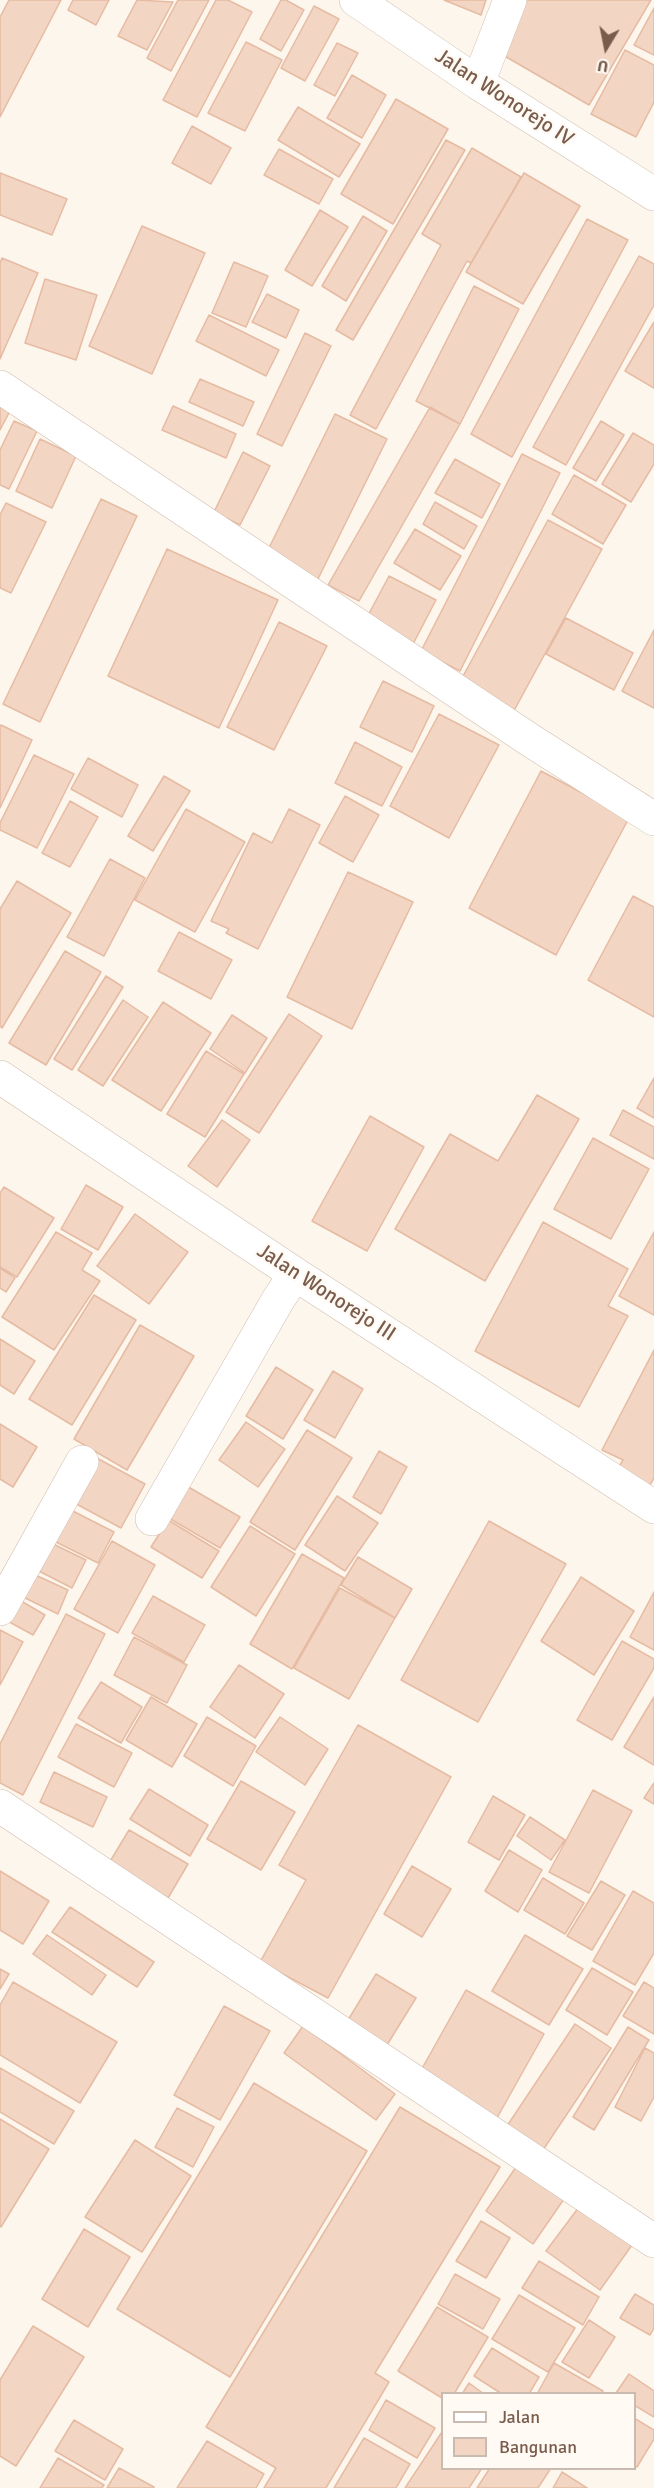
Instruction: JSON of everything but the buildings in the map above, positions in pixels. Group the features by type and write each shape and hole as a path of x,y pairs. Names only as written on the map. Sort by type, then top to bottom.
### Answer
{"street":[{"name":"Jalan Wonorejo IV","path":"356,0 478,83 654,194"},
{"path":"478,83 510,0"},
{"path":"0,387 530,740 654,819"},
{"name":"Jalan Wonorejo III","path":"0,1077 295,1274 654,1507"},
{"path":"152,1520 295,1274"},
{"path":"0,1609 82,1462"},
{"path":"0,1806 654,2241"}]}
